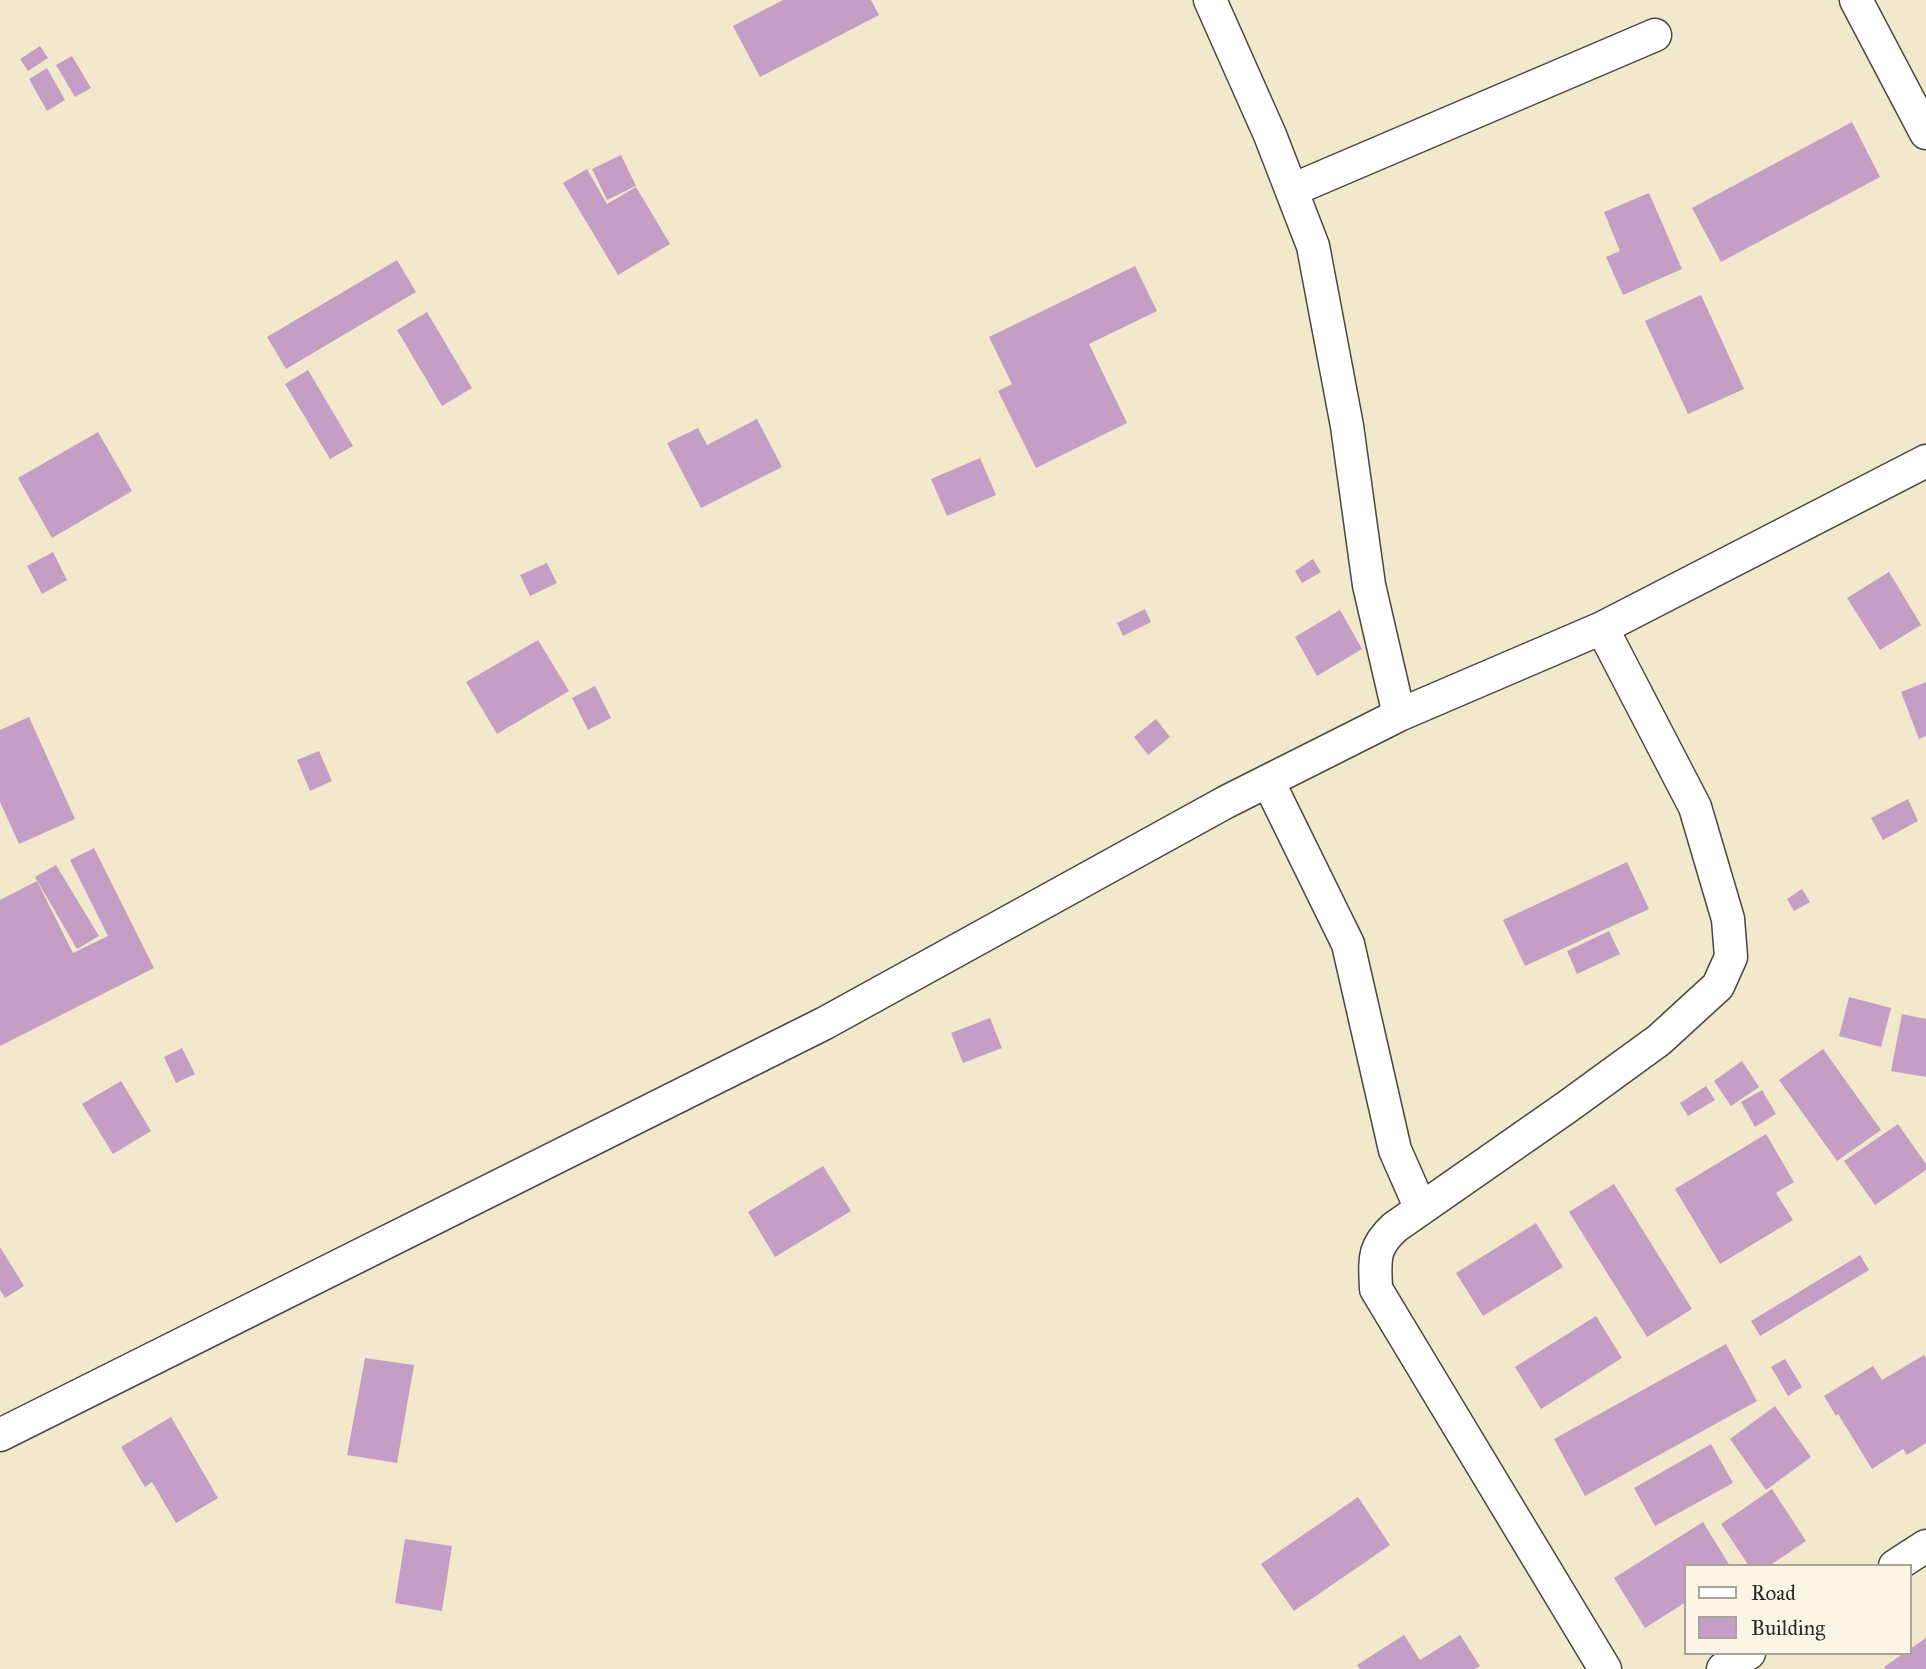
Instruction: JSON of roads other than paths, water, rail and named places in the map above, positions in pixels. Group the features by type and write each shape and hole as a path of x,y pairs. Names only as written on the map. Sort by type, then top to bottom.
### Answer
{"street":[{"path":"1210,0 1292,190 1313,246 1347,426 1369,585 1399,715"},
{"path":"1856,0 1926,133"},
{"path":"1292,190 1655,35"},
{"path":"0,1435 825,1023 1268,781 1399,715 1602,628 1926,461"},
{"path":"1602,628 1695,807 1728,919 1731,957 1718,986 1659,1040 1395,1227 1380,1241 1375,1257 1376,1289 1605,1669"},
{"path":"1268,781 1348,944 1395,1150 1421,1209"},
{"path":"1898,1564 1926,1546"},
{"path":"1723,1669 1746,1655"}]}
